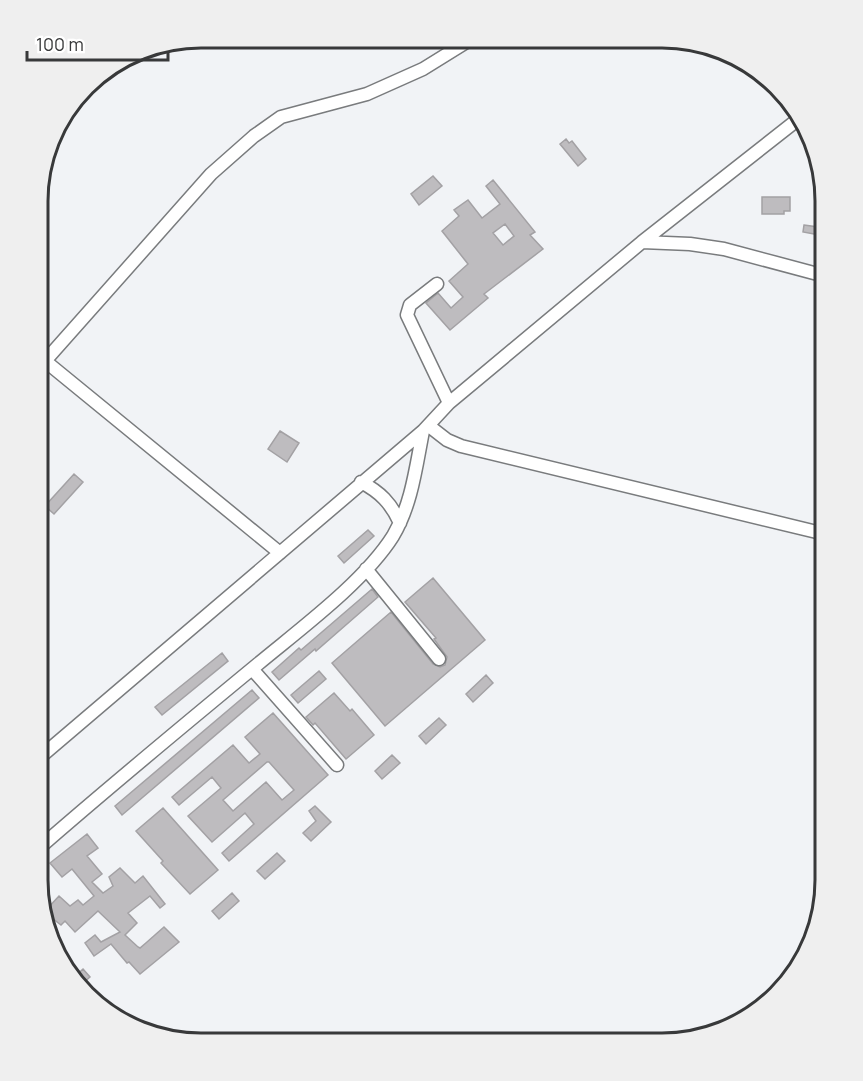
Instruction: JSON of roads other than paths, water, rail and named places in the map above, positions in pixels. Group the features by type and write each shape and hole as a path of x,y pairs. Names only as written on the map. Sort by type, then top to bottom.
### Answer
{"street":[{"path":"48,351 211,174 254,136 281,117 315,110 376,90 423,69 457,48"},
{"path":"48,750 426,428 448,403 642,242 793,123"},
{"path":"642,242 690,244 724,249 815,273"},
{"path":"437,284 410,304 407,315 448,403"},
{"path":"48,363 280,553"},
{"path":"48,841 319,614 366,569 392,538 400,523 410,494 426,428"},
{"path":"426,428 461,446 815,532"},
{"path":"362,482 383,496 400,523"},
{"path":"366,569 439,659"},
{"path":"252,669 337,765"}]}
